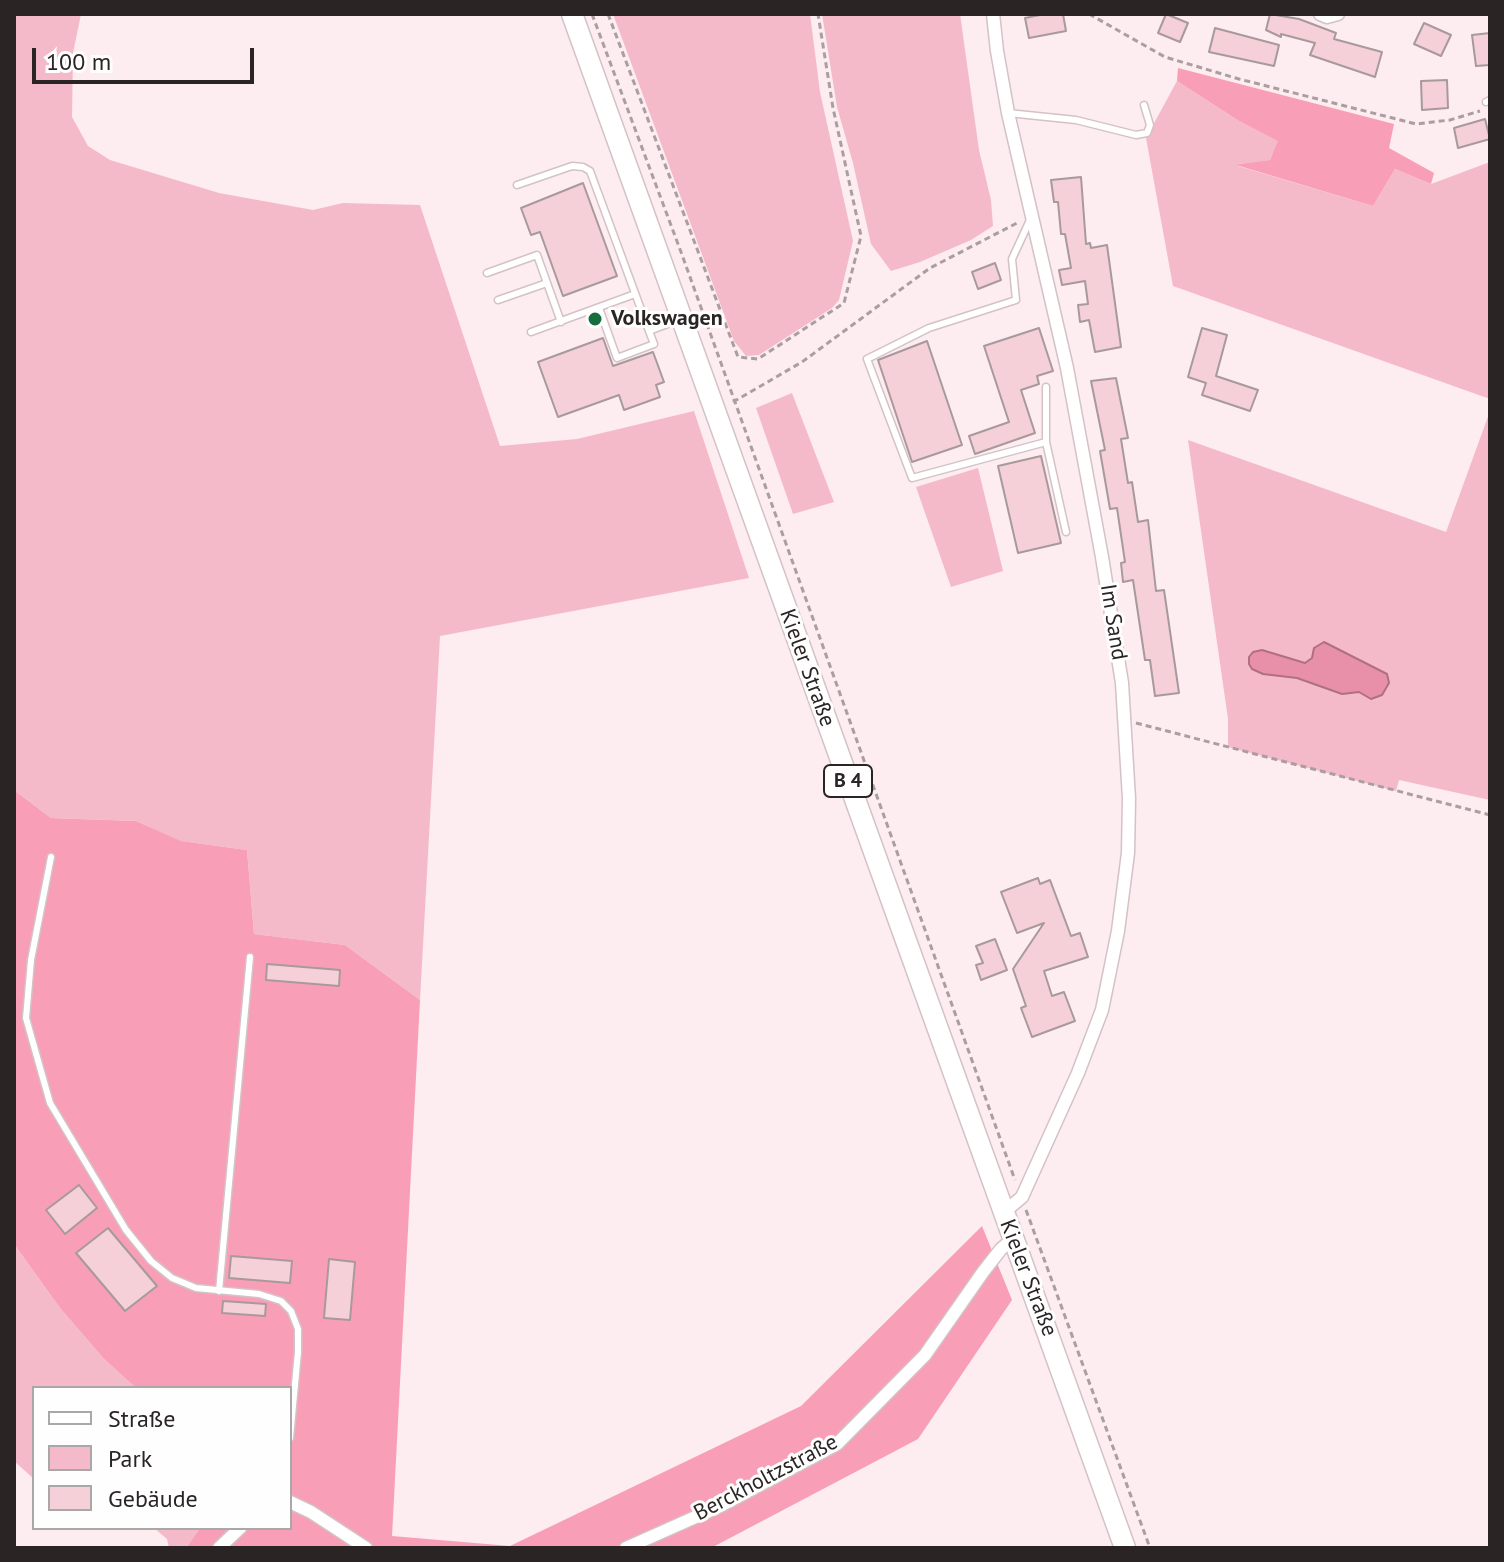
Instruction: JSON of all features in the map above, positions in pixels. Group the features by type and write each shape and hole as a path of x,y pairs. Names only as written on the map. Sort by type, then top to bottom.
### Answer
{"main road":[{"name":"Kieler Straße","path":"572,14 1125,1548"}],"street":[{"name":"Im Sand","path":"993,14 1008,113 1070,382 1120,667 1129,799 1128,853 1118,931 1102,1010 1078,1073 1022,1197 1003,1213"},
{"path":"1320,14 1327,17 1338,14"},
{"name":"Berckholtzstraße","path":"626,1548 718,1507 837,1444 925,1355 983,1272 1013,1239"},
{"path":"292,1503 366,1548"},
{"path":"219,1548 238,1530"}],"lane":[{"path":"1008,113 1076,120 1136,135 1147,133 1150,125 1144,105"},
{"path":"517,185 572,166 590,171 654,344 617,358 599,308"},
{"path":"1031,216 1012,259 1016,300 929,328 867,359 912,478 1046,442"},
{"path":"487,273 537,255 561,322"},
{"path":"498,300 547,283"},
{"path":"531,332 635,294"},
{"path":"649,331 681,319"},
{"path":"1046,387 1046,442 1066,532"},
{"path":"51,857 31,960 26,1018 50,1103 126,1230 151,1261 172,1278 196,1288 259,1294 281,1301 291,1311 298,1329 292,1416"},
{"path":"219,1291 250,957"}],"path":[{"path":"592,14 1150,1548"},
{"path":"608,14 738,357 758,359 844,303 861,236 833,108 818,14"},
{"path":"1089,14 1165,57 1416,124 1450,120 1482,110 1488,101"},
{"path":"714,410 802,362 930,268 1031,216"},
{"path":"1124,722 1490,815"}],"green space":[{"path":"14,14 81,14 73,53 72,117 88,146 110,160 219,193 313,210 343,203 420,205 500,446 577,439 694,411 749,578 440,636 420,1000 345,945 254,934 247,850 180,841 136,821 51,818 14,790"},
{"path":"613,14 810,14 820,92 853,241 839,300 832,308 759,355 746,356 734,341"},
{"path":"822,14 960,14 993,226 971,240 891,271 871,244 837,107"},
{"path":"1177,81 1239,121 1279,141 1270,160 1238,166 1373,206 1395,169 1431,184 1490,162 1490,399 1173,286 1146,138"},
{"path":"792,393 834,502 793,514 756,408"},
{"path":"1490,411 1490,800 1399,780 1396,791 1228,747 1228,719 1188,440 1446,532"},
{"path":"978,468 1003,571 951,587 916,487"},
{"path":"14,1244 60,1308 104,1359 134,1386 32,1386 32,1477 14,1461"},
{"path":"156,1530 199,1530 186,1548 169,1548 167,1539"}],"shaded area":[{"path":"1178,68 1394,124 1389,148 1434,173 1431,184 1395,169 1373,206 1236,165 1270,160 1278,141 1239,121 1177,81"},
{"path":"1324,642 1387,674 1389,683 1382,695 1371,699 1359,692 1342,694 1297,678 1263,674 1249,664 1253,652 1262,650 1305,663 1312,658 1314,648"},
{"path":"14,790 51,818 136,821 181,841 247,850 254,934 345,945 420,1000 392,1536 510,1546 801,1406 982,1226 1012,1300 918,1439 711,1548 186,1548 199,1530 292,1530 292,1386 134,1386 104,1359 60,1308 14,1244"}],"building":[{"path":"1063,14 1066,31 1029,38 1025,18"},
{"path":"1166,14 1188,23 1180,42 1158,33"},
{"path":"1270,14 1299,19 1336,33 1334,39 1382,52 1375,77 1310,55 1315,43 1281,34 1281,37 1266,30"},
{"path":"1424,23 1451,35 1441,56 1414,44"},
{"path":"1215,28 1279,45 1274,66 1209,52"},
{"path":"1490,33 1490,65 1476,66 1472,35"},
{"path":"1447,80 1448,108 1422,110 1421,81"},
{"path":"1485,119 1490,139 1458,148 1454,128"},
{"path":"1081,177 1086,244 1090,243 1091,248 1107,245 1121,347 1095,352 1089,320 1080,322 1078,305 1088,304 1085,281 1062,285 1059,270 1071,268 1051,180"},
{"path":"583,183 617,276 563,296 540,232 531,235 521,208"},
{"path":"995,263 1001,280 978,289 972,272"},
{"path":"1039,328 1053,371 1037,376 1039,384 1021,390 1035,433 975,454 969,436 1009,422 984,346"},
{"path":"1202,328 1227,335 1216,376 1258,390 1250,411 1202,395 1206,383 1188,377"},
{"path":"603,338 613,366 653,352 664,382 656,385 660,397 624,410 619,395 558,417 538,362"},
{"path":"927,341 962,445 912,462 878,360"},
{"path":"1116,378 1128,438 1121,439 1128,483 1132,482 1138,522 1148,520 1156,591 1164,590 1179,693 1155,696 1150,660 1145,660 1133,580 1123,582 1121,563 1125,562 1117,508 1110,509 1100,451 1105,450 1091,381"},
{"path":"1041,456 1061,543 1018,553 998,466"},
{"path":"1038,878 1040,884 1050,880 1071,936 1080,933 1088,957 1044,971 1052,996 1064,992 1075,1021 1032,1037 1021,1008 1026,1006 1013,969 1044,923 1017,933 1001,892"},
{"path":"995,939 1007,970 981,980 976,965 983,963 976,946"},
{"path":"267,964 340,970 339,986 266,980"},
{"path":"79,1185 97,1208 65,1234 46,1210"},
{"path":"108,1228 157,1286 125,1311 76,1253"},
{"path":"231,1256 292,1261 290,1283 229,1278"},
{"path":"329,1259 355,1262 350,1320 324,1318"},
{"path":"223,1301 266,1304 265,1316 222,1313"}],"place":[{"name":"Volkswagen","path":"595,319"}]}
